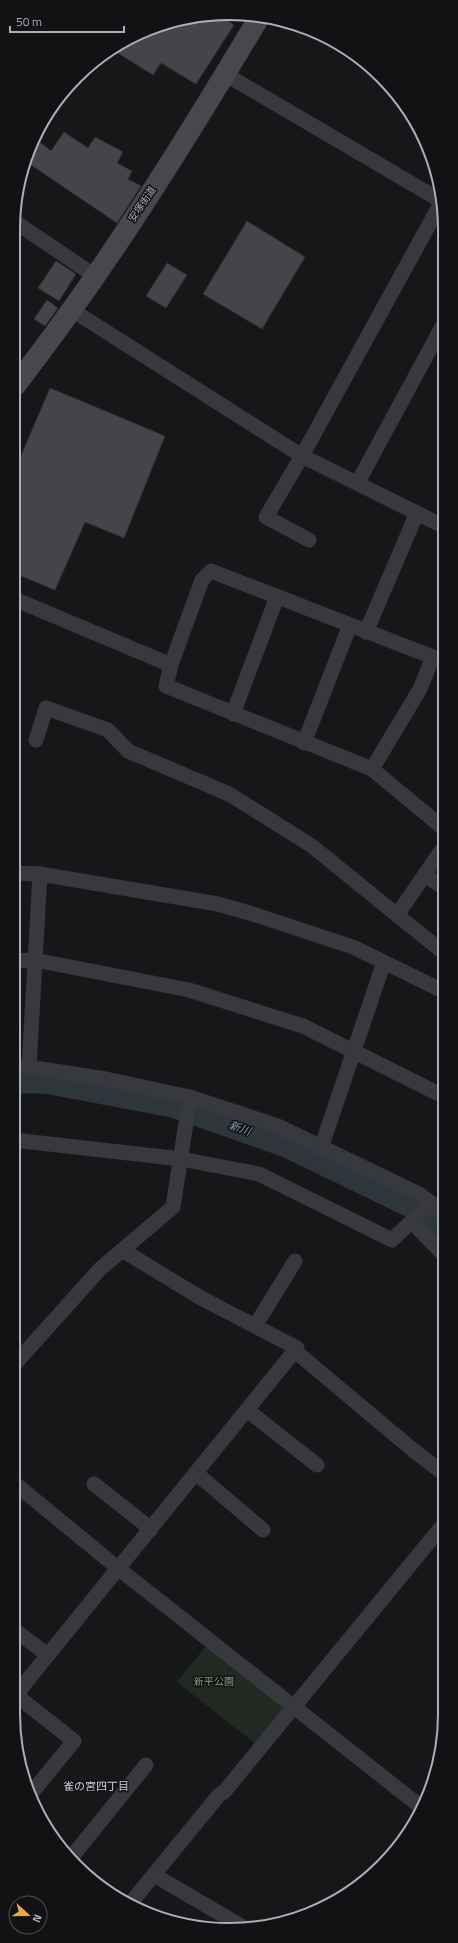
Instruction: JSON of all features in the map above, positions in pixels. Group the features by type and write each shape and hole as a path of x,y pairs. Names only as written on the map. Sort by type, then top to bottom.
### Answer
{"main road":[{"name":"安塚街道","path":"20,379 72,310 95,276 180,147 256,22"}],"street":[{"path":"225,74 435,198"},
{"path":"309,540 266,516 302,456 437,211"},
{"path":"20,225 95,276"},
{"path":"72,310 302,456 358,482 438,524"},
{"path":"358,482 438,334"},
{"path":"366,632 417,513"},
{"path":"372,769 420,689 433,657 211,571 202,580 171,665 166,686 232,714 372,769 438,824"},
{"path":"232,714 277,597"},
{"path":"20,602 171,665"},
{"path":"304,743 350,625"},
{"path":"36,740 46,708 108,730 128,751 229,794 312,846 438,948"},
{"path":"397,915 438,856"},
{"path":"20,873 40,874 218,904 353,947 438,989"},
{"path":"29,1067 40,874"},
{"path":"425,875 438,884"},
{"path":"20,961 35,960 204,993 302,1026 438,1094"},
{"path":"321,1148 384,962"},
{"path":"20,1067 29,1067 106,1079 189,1107 278,1126 419,1194 421,1212 438,1244"},
{"path":"20,1358 100,1269 173,1207 189,1107"},
{"path":"20,1141 181,1159 259,1174 392,1240 421,1212"},
{"path":"421,1212 438,1214"},
{"path":"20,1691 297,1348 201,1298 122,1250"},
{"path":"255,1326 295,1261"},
{"path":"295,1351 438,1469"},
{"path":"247,1410 317,1465"},
{"path":"196,1473 263,1530"},
{"path":"94,1484 151,1529"},
{"path":"20,1488 119,1569 417,1804"},
{"path":"133,1899 294,1707 438,1531"},
{"path":"20,1634 48,1655"},
{"path":"20,1702 74,1741 34,1790"},
{"path":"74,1854 146,1765"},
{"path":"154,1874 236,1923"}],"green space":[{"name":"新平公園","path":"206,1646 285,1708 257,1745 177,1682"}],"building":[{"path":"215,20 227,20 234,25 196,84 161,63 153,75 117,53 149,36 175,27"},
{"path":"64,132 88,148 95,137 123,152 117,163 132,171 128,179 141,186 117,223 30,165 40,142 51,151"},
{"path":"247,221 305,257 262,329 203,294"},
{"path":"56,261 76,274 59,301 38,288"},
{"path":"167,263 187,275 166,308 146,296"},
{"path":"47,300 58,308 45,326 34,319"},
{"path":"50,388 165,436 124,538 85,522 55,590 20,575 20,458"}],"waterway":[{"name":"新川","path":"20,1080 45,1080 173,1104 287,1144 413,1205 438,1229"}],"district":[{"name":"雀の宮四丁目","path":"96,1786"}]}
